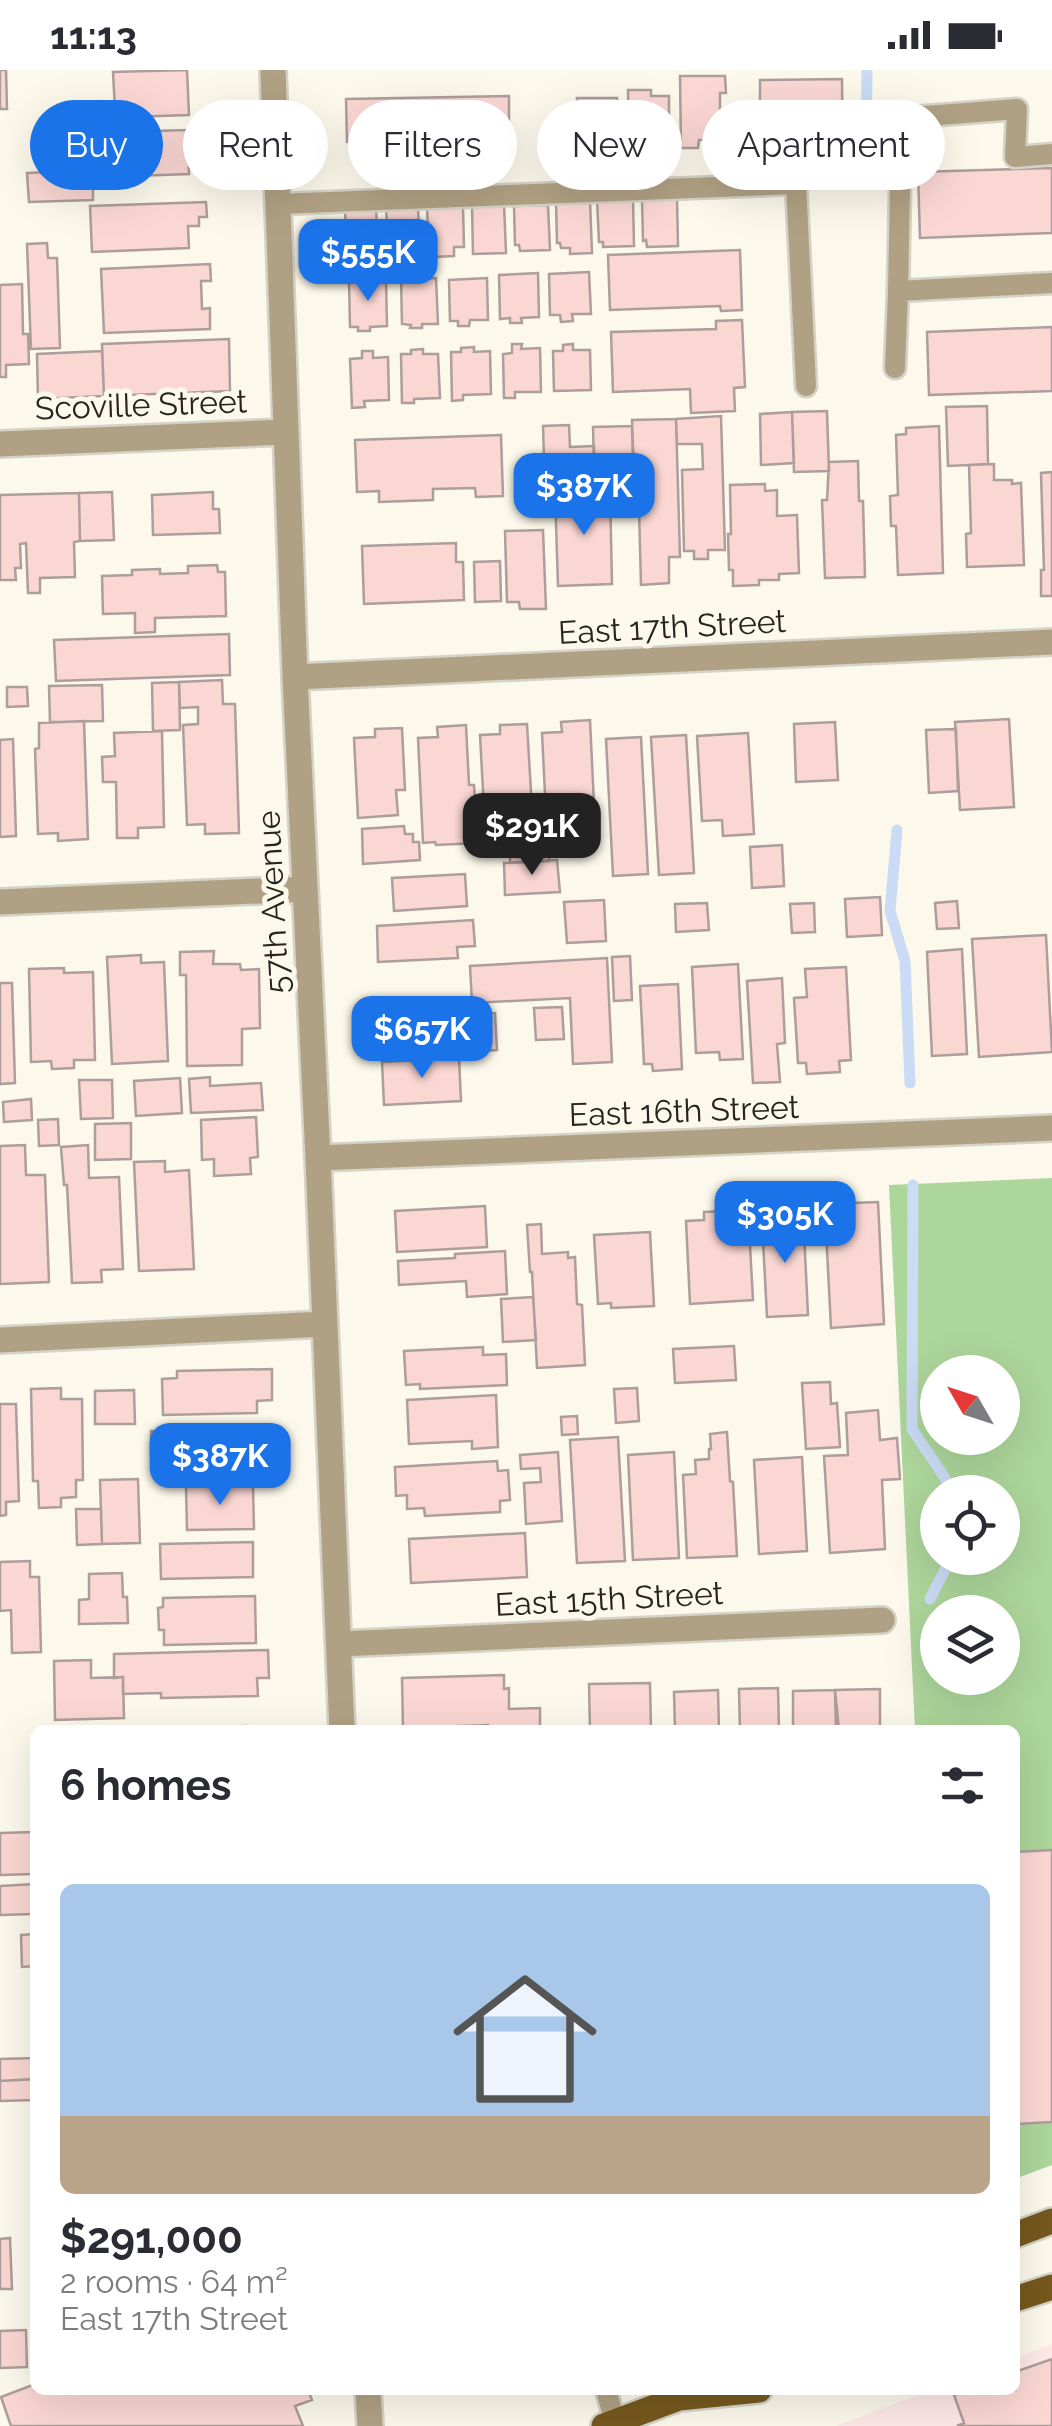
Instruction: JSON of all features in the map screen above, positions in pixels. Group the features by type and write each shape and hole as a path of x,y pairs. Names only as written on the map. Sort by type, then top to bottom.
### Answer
{"main road":[{"path":"1020,2232 1052,2221"},
{"path":"1020,2298 1052,2287"},
{"path":"609,2424 681,2395"}],"street":[{"name":"57th Avenue","path":"273,70 295,677 342,1725"},
{"name":"Scoville Street","path":"0,444 286,432"},
{"name":"East 17th Street","path":"295,677 1052,642"},
{"path":"0,902 305,889"},
{"name":"East 16th Street","path":"318,1158 1052,1128"},
{"path":"0,1340 324,1324"},
{"name":"East 15th Street","path":"339,1644 882,1620"},
{"path":"368,2395 370,2426"}],"lane":[{"path":"945,115 1016,109 1015,156 1052,154"},
{"path":"278,204 796,184 806,386"},
{"path":"895,368 900,190"},
{"path":"898,291 1052,284"},
{"path":"606,2395 609,2424"}],"shaded area":[{"path":"1052,2344 1052,2426 836,2426 918,2395 1020,2395 1020,2356"}],"green space":[{"path":"1052,1178 1052,2165 1020,2177 1020,1725 915,1725 889,1185"}],"building":[{"path":"0,70 6,70 7,109 0,109"},
{"path":"187,70 188,100 183,100 183,115 163,116 163,100 114,100 113,72"},
{"path":"680,76 725,76 726,93 720,93 720,100 702,100 702,140 698,148 682,148"},
{"path":"842,79 842,100 760,100 760,80"},
{"path":"628,90 651,90 651,96 669,96 669,100 628,100"},
{"path":"509,96 509,100 348,100 347,142 346,99"},
{"path":"577,98 617,98 617,100"},
{"path":"183,130 183,174 163,175 163,131"},
{"path":"1052,168 1052,233 920,238 919,190 945,190 945,171"},
{"path":"27,173 30,190 93,190 93,200 29,202"},
{"path":"677,198 678,246 647,247 646,240 643,241 642,199"},
{"path":"633,199 634,246 603,247 603,242 599,242 597,200"},
{"path":"590,201 592,253 570,254 570,248 561,248 557,243 556,202"},
{"path":"206,202 207,217 199,217 199,226 188,226 189,248 92,252 90,206"},
{"path":"504,204 506,253 473,254 472,205"},
{"path":"548,205 550,250 520,251 519,245 515,245 514,206"},
{"path":"386,207 418,207 420,256 347,259 345,209 376,208 377,226 387,225"},
{"path":"463,207 464,247 454,247 454,256 433,257 427,208"},
{"path":"47,243 48,258 57,258 60,348 31,349 27,244"},
{"path":"740,250 742,310 721,311 720,306 610,310 608,255"},
{"path":"210,264 211,281 201,281 202,309 210,308 210,329 104,333 101,269"},
{"path":"589,272 591,314 572,314 573,321 561,322 560,315 550,315 549,274"},
{"path":"538,273 539,317 521,318 522,323 500,319 499,275"},
{"path":"436,278 438,324 410,328 411,325 402,324 401,279"},
{"path":"487,278 488,320 470,320 469,326 450,321 449,280"},
{"path":"386,280 387,326 370,327 370,331 350,327 349,281"},
{"path":"22,284 23,334 28,334 29,364 6,365 6,377 0,377 0,285"},
{"path":"742,320 745,387 734,388 735,411 691,413 690,389 613,392 611,332 716,329 716,321"},
{"path":"1052,327 1052,391 929,395 927,332"},
{"path":"229,339 230,391 104,396 102,344"},
{"path":"512,344 522,344 521,349 540,348 541,392 515,392 515,398 504,398 503,354 512,353"},
{"path":"573,344 573,350 590,350 591,390 554,391 553,351 563,351 563,345"},
{"path":"474,347 474,352 490,351 491,394 463,395 463,400 452,401 451,352"},
{"path":"423,349 423,354 438,354 440,398 402,403 401,354"},
{"path":"102,351 104,396 38,399 37,354"},
{"path":"362,351 373,351 373,358 388,357 389,400 364,401 365,407 352,408 350,359 362,358"},
{"path":"987,406 988,464 948,466 946,407"},
{"path":"827,411 829,471 794,472 792,412"},
{"path":"792,412 794,463 761,465 760,414"},
{"path":"721,416 725,550 708,550 708,559 694,559 694,551 684,551 682,470 703,469 702,444 677,444 676,419"},
{"path":"676,419 680,557 669,557 669,583 641,585 638,471 634,471 632,420"},
{"path":"569,425 570,447 594,446 595,491 545,492 543,426"},
{"path":"632,426 633,465 594,466 593,427"},
{"path":"939,426 943,573 898,575 890,496 898,495 896,435 906,434 906,428"},
{"path":"501,435 503,496 476,497 475,488 433,489 433,500 379,502 379,491 357,492 355,440"},
{"path":"858,461 865,577 825,578 822,500 827,500 829,462"},
{"path":"994,464 994,480 1021,483 1024,565 967,567 966,534 971,533 969,465"},
{"path":"1052,472 1052,596 1041,596 1041,473"},
{"path":"765,484 765,491 777,490 777,516 797,515 799,573 779,574 779,580 759,580 759,585 733,586 733,570 729,570 730,485"},
{"path":"610,490 612,584 558,586 555,492"},
{"path":"112,492 114,540 80,541 79,493"},
{"path":"213,492 213,509 219,509 220,533 153,535 152,495"},
{"path":"79,493 80,541 74,542 75,577 40,578 40,593 28,593 26,543 20,544 21,568 15,568 16,580 0,580 0,495"},
{"path":"543,530 546,609 520,609 519,602 507,602 505,531"},
{"path":"456,543 456,562 463,562 464,600 364,604 362,546"},
{"path":"500,561 501,601 475,602 474,562"},
{"path":"217,565 218,572 225,572 226,616 155,618 155,632 135,633 135,613 103,614 102,576 160,569 160,574 188,573 188,566"},
{"path":"229,634 230,675 56,681 54,640"},
{"path":"222,680 223,704 235,704 239,833 205,834 205,824 187,825 183,725 198,724 198,707 180,708 179,682"},
{"path":"179,682 180,730 153,731 152,683"},
{"path":"102,685 103,721 50,722 49,686"},
{"path":"7,687 27,687 28,706 7,707"},
{"path":"1009,719 1014,807 960,810 955,722"},
{"path":"590,720 594,804 578,805 579,833 547,835 542,733 562,732 561,722"},
{"path":"84,721 88,839 58,841 58,833 38,834 35,749 39,748 39,723"},
{"path":"835,722 838,780 796,782 794,724"},
{"path":"527,724 532,809 510,810 510,821 497,821 497,827 485,828 480,735 500,734 500,725"},
{"path":"466,725 477,843 423,843 418,738 438,737 437,727"},
{"path":"402,728 405,790 396,790 398,815 358,818 354,738 375,737 375,729"},
{"path":"956,729 958,791 929,793 926,730"},
{"path":"162,731 164,827 138,828 138,838 117,838 116,782 103,782 102,757 115,756 114,733"},
{"path":"748,733 754,834 723,836 722,820 702,821 697,736"},
{"path":"686,735 694,873 659,875 651,737"},
{"path":"641,737 648,874 613,876 606,739"},
{"path":"13,739 16,836 0,837 0,740"},
{"path":"539,823 540,839 549,839 549,861 510,863 510,852 517,851 516,825"},
{"path":"404,826 405,834 413,834 413,842 419,842 420,860 363,864 362,829"},
{"path":"782,845 784,886 752,888 750,847"},
{"path":"557,860 560,892 505,895 504,863"},
{"path":"465,874 467,906 394,911 392,878"},
{"path":"880,897 882,935 847,937 845,899"},
{"path":"604,900 606,941 567,943 564,902"},
{"path":"957,901 959,928 937,929 935,903"},
{"path":"707,903 709,930 676,932 675,904"},
{"path":"814,903 815,932 792,933 790,904"},
{"path":"473,920 475,946 457,947 458,958 378,962 377,926"},
{"path":"1046,935 1052,1052 979,1057 972,939"},
{"path":"962,949 967,1054 932,1056 927,952"},
{"path":"214,951 213,964 259,969 260,1028 242,1029 242,1065 187,1066 186,975 180,975 180,952"},
{"path":"141,955 141,963 164,962 168,1061 112,1064 107,957"},
{"path":"630,956 632,1000 614,1001 612,957"},
{"path":"607,958 612,1062 573,1064 570,998 472,1003 470,966"},
{"path":"738,964 743,1059 720,1060 719,1052 696,1053 692,967"},
{"path":"846,967 851,1060 839,1061 840,1072 807,1074 806,1063 798,1063 794,998 807,997 805,969"},
{"path":"64,968 64,973 93,972 95,1060 74,1060 74,1068 52,1069 51,1061 31,1062 29,969"},
{"path":"782,978 785,1043 777,1044 780,1082 753,1083 747,981"},
{"path":"0,983 12,983 15,1083 0,1084"},
{"path":"678,984 682,1069 653,1071 652,1064 644,1064 640,986"},
{"path":"449,1007 450,1016 495,1013 497,1050 387,1056 385,1017 397,1016 397,1010"},
{"path":"562,1007 564,1039 536,1040 534,1008"},
{"path":"459,1058 461,1101 384,1105 382,1062"},
{"path":"210,1077 210,1086 261,1083 263,1110 191,1113 189,1079"},
{"path":"180,1078 182,1113 136,1116 134,1081"},
{"path":"79,1080 112,1080 113,1118 81,1119"},
{"path":"31,1099 32,1120 4,1122 3,1102"},
{"path":"256,1117 258,1157 250,1158 251,1174 214,1176 214,1159 202,1160 201,1120"},
{"path":"58,1119 59,1145 39,1146 38,1120"},
{"path":"131,1123 131,1159 95,1160 95,1124"},
{"path":"25,1145 26,1175 45,1175 49,1282 0,1284 0,1146"},
{"path":"88,1145 89,1178 119,1177 123,1269 101,1270 102,1282 72,1283 61,1147"},
{"path":"165,1161 165,1172 189,1170 194,1269 139,1271 134,1162"},
{"path":"878,1202 884,1324 831,1328 825,1211 852,1209 852,1203"},
{"path":"485,1206 487,1247 397,1252 395,1211"},
{"path":"748,1210 753,1300 690,1304 686,1221 704,1220 704,1212"},
{"path":"803,1212 808,1315 767,1317 762,1221 782,1219 782,1213"},
{"path":"541,1224 542,1254 568,1252 568,1258 575,1257 585,1365 537,1368 527,1225"},
{"path":"650,1232 654,1306 611,1308 611,1303 598,1304 594,1235"},
{"path":"505,1251 507,1294 467,1297 466,1281 399,1285 398,1261"},
{"path":"533,1297 536,1340 503,1342 501,1299"},
{"path":"734,1346 736,1380 675,1383 673,1349"},
{"path":"483,1347 483,1355 506,1354 507,1385 420,1389 420,1384 406,1385 404,1351"},
{"path":"272,1369 272,1400 257,1401 257,1413 163,1415 162,1379 177,1378 177,1371"},
{"path":"830,1382 831,1404 837,1403 840,1447 806,1449 802,1383"},
{"path":"61,1388 61,1399 82,1399 83,1480 76,1480 76,1497 61,1498 61,1507 39,1508 38,1481 33,1481 31,1389"},
{"path":"637,1388 639,1421 616,1423 614,1389"},
{"path":"134,1390 135,1424 95,1424 95,1391"},
{"path":"496,1395 498,1447 472,1449 472,1441 409,1444 407,1400"},
{"path":"0,1404 16,1404 19,1501 6,1502 6,1515 0,1516"},
{"path":"878,1410 880,1440 897,1438 900,1479 882,1480 885,1549 830,1553 824,1456 848,1455 846,1413"},
{"path":"577,1416 578,1434 562,1435 561,1417"},
{"path":"248,1429 249,1477 173,1479 173,1453 151,1454 151,1431"},
{"path":"727,1432 737,1556 687,1558 683,1475 696,1474 695,1460 709,1459 710,1434"},
{"path":"618,1437 625,1561 577,1563 570,1440"},
{"path":"558,1452 562,1521 526,1524 524,1483 541,1482 540,1468 521,1469 520,1455"},
{"path":"674,1452 679,1558 633,1560 628,1455"},
{"path":"802,1457 807,1551 759,1554 754,1460"},
{"path":"497,1461 498,1471 508,1470 510,1500 500,1501 500,1512 425,1516 424,1508 407,1509 407,1495 396,1496 395,1467"},
{"path":"138,1479 140,1543 102,1544 100,1480"},
{"path":"253,1485 254,1529 187,1530 186,1487"},
{"path":"76,1509 101,1509 102,1544 77,1545"},
{"path":"525,1533 527,1577 411,1583 409,1539"},
{"path":"253,1542 253,1577 161,1579 160,1544"},
{"path":"30,1561 30,1577 39,1577 41,1652 12,1653 11,1610 0,1611 0,1562"},
{"path":"122,1573 128,1623 79,1624 79,1600 89,1599 89,1574"},
{"path":"255,1596 256,1643 164,1645 158,1608 163,1607 163,1598"},
{"path":"268,1650 269,1678 257,1678 258,1696 161,1698 161,1693 123,1694 123,1677 114,1678 114,1654"},
{"path":"91,1660 91,1678 123,1677 124,1718 55,1720 54,1661"},
{"path":"504,1675 504,1689 509,1688 509,1709 540,1708 540,1725 403,1725 402,1678"},
{"path":"650,1683 651,1725 590,1725 589,1684"},
{"path":"778,1688 779,1725 740,1725 739,1689"},
{"path":"880,1689 880,1725 838,1725 835,1690"},
{"path":"718,1690 719,1725 675,1725 674,1692"},
{"path":"835,1690 836,1725 793,1725 793,1691"},
{"path":"30,1832 30,1874 0,1875 0,1833"},
{"path":"1052,1850 1052,2122 1020,2124 1020,1852"},
{"path":"30,1884 30,1914 0,1915 0,1886"},
{"path":"30,1934 30,1966 22,1967 21,1935"},
{"path":"30,2058 30,2079 0,2081 0,2059"},
{"path":"30,2079 30,2100 0,2101 0,2081"},
{"path":"10,2238 12,2289 0,2289 0,2239"},
{"path":"26,2330 27,2367 0,2368 0,2331"},
{"path":"1052,2359 1052,2426 957,2426 964,2423 954,2395 1020,2395 1020,2370"},
{"path":"30,2386 30,2395 310,2395 312,2400 295,2406 303,2426 11,2426 1,2397"}],"waterway":[{"path":"867,70 867,100"},
{"path":"897,830 890,911 905,961 910,1083"},
{"path":"913,1185 912,1429 943,1475"},
{"path":"932,1595 942,1575"}]}
